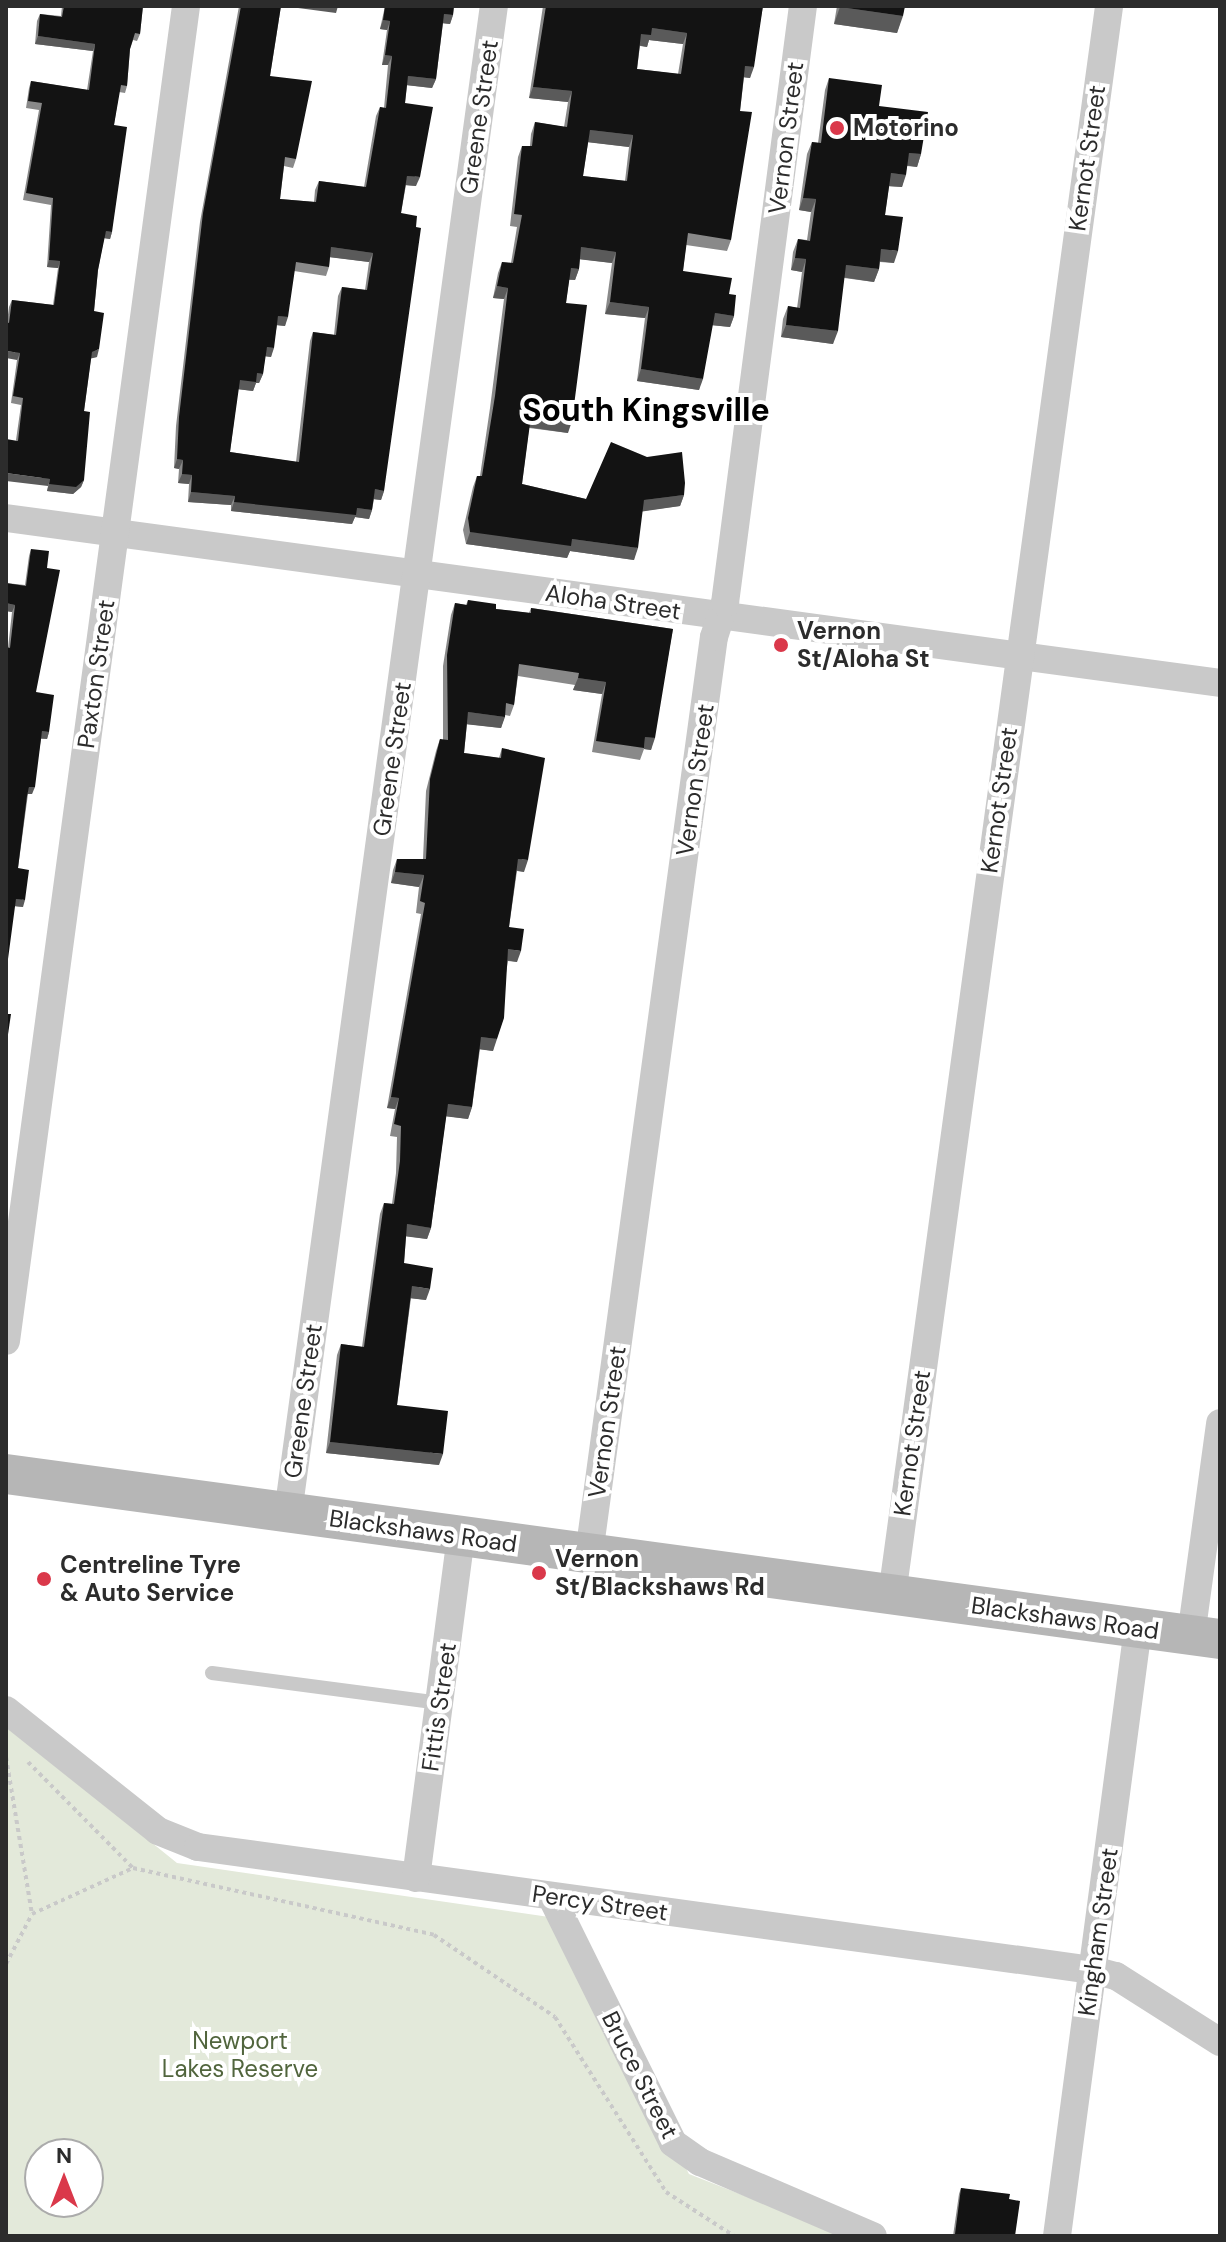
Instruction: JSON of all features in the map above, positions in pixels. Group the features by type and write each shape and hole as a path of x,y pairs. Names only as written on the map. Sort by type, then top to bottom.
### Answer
{"main road":[{"name":"Blackshaws Road","path":"6,1474 1206,1638"}],"street":[{"name":"Paxton Street","path":"6,1341 186,6"},
{"name":"Greene Street","path":"288,1513 494,6"},
{"name":"Vernon Street","path":"589,1554 803,6"},
{"name":"Kernot Street","path":"892,1595 1109,6"},
{"name":"Aloha Street","path":"6,518 1220,683"},
{"path":"1206,1638 1220,1423"},
{"name":"Fittis Street","path":"416,1878 461,1536"},
{"name":"Kingham Street","path":"1057,2236 1138,1628"},
{"name":"Percy Street","path":"6,1710 178,1842 416,1878 1093,1970 1116,1976 1220,2042"},
{"name":"Bruce Street","path":"551,1896 673,2143 700,2162 873,2236"}],"lane":[{"path":"212,1673 440,1703"}],"path":[{"path":"17,1751 133,1868 434,1935 555,2017 666,2192 734,2236"},
{"path":"6,1757 32,1914 6,1964"},
{"path":"32,1914 133,1868"}],"green space":[{"name":"Newport Lakes Reserve","path":"6,1725 177,1863 556,1918 689,2174 846,2236 6,2236"}],"building":[{"path":"64,6 143,6 140,34 135,33 130,49 127,86 121,85 114,125 127,127 112,232 106,231 98,270 94,311 104,313 99,349 92,352 84,411 90,412 84,480 76,487 49,484 50,479 6,473 6,439 18,441 23,398 13,396 20,353 6,351 6,322 9,323 12,300 54,305 60,261 49,260 53,198 26,193 42,103 28,101 31,81 89,90 95,44 38,36 40,14 62,17"},
{"path":"241,6 281,6 270,76 312,81 296,159 285,157 280,199 316,202 319,181 366,187 380,107 386,108 392,56 385,55 390,21 383,20 385,6 454,6 453,15 444,14 436,79 408,76 405,103 433,107 420,177 407,176 401,213 417,216 416,227 421,228 384,491 375,489 372,510 357,508 356,515 234,502 235,496 191,492 192,475 182,474 183,460 177,459 179,417 203,213","holes":["331,247 373,253 367,290 342,287 336,335 313,332 299,462 230,452 240,380 256,382 257,373 263,374 267,347 274,348 278,316 288,317 296,262 329,267"]},
{"path":"546,6 763,6 754,67 745,66 740,111 752,112 731,240 688,233 683,271 732,278 729,294 736,295 734,316 715,313 703,379 641,369 649,307 610,302 616,252 581,247 579,269 571,268 566,303 587,305 572,421 531,416 522,484 586,499 611,442 647,457 682,452 684,495 644,500 638,548 572,539 571,546 470,532 468,518 477,476 482,476 508,288 497,286 502,262 513,263 522,215 514,214 522,146 532,146 535,122 567,127 572,91 533,87","holes":["652,28 687,33 681,74 637,69 641,34 651,35","590,130 633,135 627,181 583,176"]},
{"path":"841,6 905,6 903,16"},
{"path":"829,78 882,85 879,106 928,112 921,154 909,153 906,175 891,173 885,215 903,217 898,251 881,249 879,269 846,265 838,331 786,325 788,306 800,308 806,259 795,258 798,239 810,241 816,199 803,198 812,142 821,143"},
{"path":"31,549 49,551 47,568 60,570 36,692 54,695 49,732 42,731 35,787 29,787 27,796 18,868 29,870 25,900 16,899 6,974 6,647 10,648 15,605 6,603 6,583 26,586"},
{"path":"468,600 496,604 496,609 531,613 531,608 673,629 655,738 645,737 644,748 596,741 606,682 578,678 579,673 519,664 514,705 506,703 505,717 468,712 464,753 501,758 502,748 545,758 528,860 518,859 509,927 524,929 521,951 508,949 504,1018 497,1039 481,1037 472,1107 448,1104 431,1228 407,1224 404,1263 433,1268 430,1289 412,1286 397,1405 448,1411 443,1454 330,1442 341,1344 364,1347 384,1203 394,1204 400,1161 401,1126 394,1124 399,1098 391,1097 425,903 420,901 424,875 395,872 397,859 426,859 430,779 440,739 448,740 447,655 455,603 467,605"},
{"path":"6,1014 11,1014 6,1048"},
{"path":"961,2188 1010,2194 1009,2199 1020,2201 1015,2236 955,2234"}],"place":[{"name":"Motorino","path":"837,128"},
{"name":"Vernon St/Aloha St","path":"781,645"},
{"name":"Vernon St/Blackshaws Rd","path":"539,1573"},
{"name":"Centreline Tyre & Auto Service","path":"44,1579"}],"district":[{"name":"South Kingsville","path":"646,410"}]}
